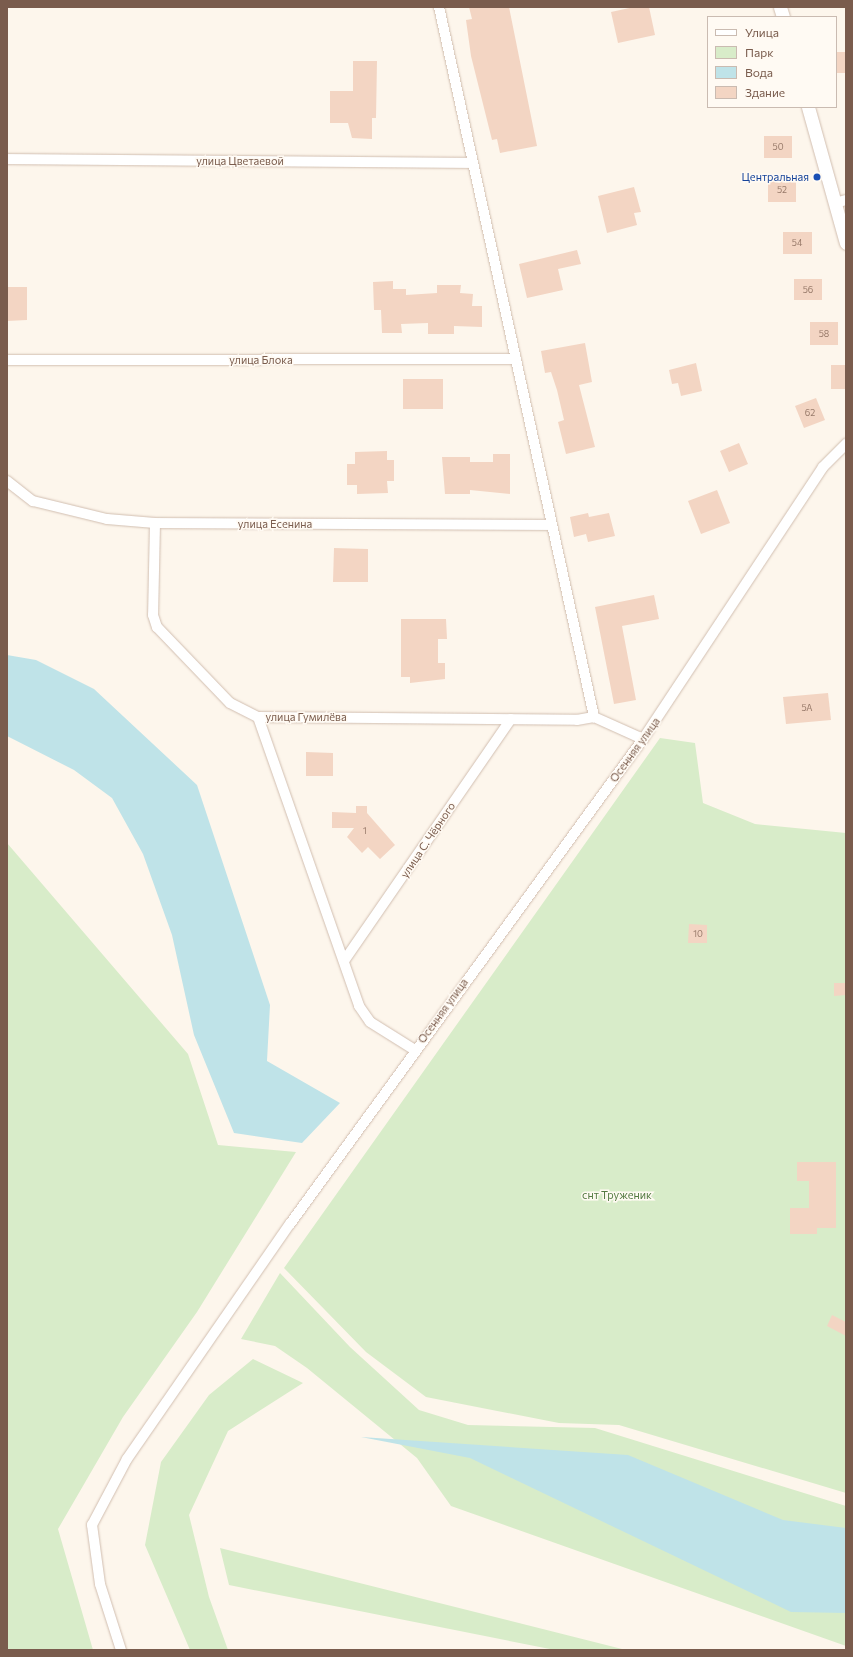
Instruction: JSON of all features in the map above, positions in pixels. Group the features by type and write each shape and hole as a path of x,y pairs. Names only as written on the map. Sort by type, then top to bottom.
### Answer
{"street":[{"path":"439,7 594,716 643,739"},
{"path":"808,108 840,202 846,243"},
{"name":"улица Цветаевой","path":"7,160 472,163"},
{"name":"улица Блока","path":"7,360 516,359"},
{"name":"Осенняя улица","path":"121,1650 100,1584 92,1525 127,1459 415,1050 643,739 823,467 846,444"},
{"name":"улица Есенина","path":"7,481 33,501 107,519 155,523 552,525"},
{"name":"улица Гумилёва","path":"155,523 153,615 157,627 230,702 258,717 511,719 594,716"},
{"path":"258,717 359,1006 370,1022 415,1050"},
{"name":"улица С. Чёрного","path":"344,961 511,719"}],"green space":[{"name":"снт Труженик","path":"660,738 695,743 703,803 755,824 846,833 846,1493 619,1425 559,1423 426,1397 366,1352 284,1268"},
{"path":"7,843 188,1054 218,1145 296,1152 197,1312 123,1417 58,1529 93,1650 7,1650"},
{"path":"280,1273 350,1347 419,1410 468,1425 595,1428 846,1506 846,1646 451,1506 417,1458 307,1368 275,1346 241,1339"},
{"path":"253,1359 303,1383 228,1431 189,1515 209,1597 228,1650 190,1650 145,1545 161,1462 209,1395"},
{"path":"220,1548 626,1650 555,1650 229,1585"}],"water":[{"path":"7,655 36,660 94,689 197,785 270,1005 267,1061 340,1103 302,1143 234,1133 194,1035 172,935 143,854 112,798 74,770 7,736"},
{"path":"361,1437 628,1455 783,1520 846,1528 846,1613 791,1612 470,1458"}],"building":[{"path":"469,7 509,7 537,146 500,153 497,139 492,140 471,56 466,20 472,19"},
{"path":"634,7 649,7 655,35 618,43 611,12"},
{"path":"837,52 846,52 846,73 837,73"},
{"path":"353,61 377,61 376,118 372,118 372,139 352,138 348,123 330,123 330,91 353,91"},
{"path":"764,136 792,136 792,158 764,158"},
{"path":"768,179 796,179 796,202 768,202"},
{"path":"634,187 641,212 634,213 637,225 607,233 598,196"},
{"path":"783,232 812,232 812,254 783,254"},
{"path":"577,250 581,264 558,269 563,290 527,298 519,264"},
{"path":"794,279 822,279 822,300 794,300"},
{"path":"393,281 393,289 406,289 406,295 437,293 437,285 461,285 460,293 473,294 472,306 482,306 482,327 454,326 454,334 428,334 428,323 401,324 402,333 382,333 381,310 374,310 373,282"},
{"path":"7,287 27,287 27,320 7,321"},
{"path":"810,322 838,322 838,345 810,345"},
{"path":"585,343 592,382 579,385 595,447 566,454 558,422 564,420 557,390 551,372 545,373 541,351"},
{"path":"696,363 702,391 681,396 678,383 672,384 669,370"},
{"path":"831,365 846,365 846,389 831,389"},
{"path":"403,379 443,379 443,409 403,409"},
{"path":"816,398 825,420 804,428 795,406"},
{"path":"739,443 748,464 729,472 720,451"},
{"path":"387,451 387,460 394,460 394,481 387,481 388,493 357,494 357,485 347,485 347,464 355,464 355,452"},
{"path":"493,454 510,454 510,494 470,490 470,494 445,494 442,457 470,457 470,462 493,462"},
{"path":"717,490 730,523 701,534 688,501"},
{"path":"588,513 589,517 609,513 615,536 588,542 586,534 574,537 570,517"},
{"path":"334,548 368,549 368,582 333,582"},
{"path":"654,595 659,619 622,626 636,700 614,704 595,607"},
{"path":"401,619 446,619 447,639 438,639 438,663 445,663 445,679 410,683 410,677 401,677"},
{"path":"828,693 831,720 786,724 783,697"},
{"path":"306,752 333,753 333,776 306,776"},
{"path":"356,806 367,806 367,813 395,845 380,859 368,847 362,853 347,837 354,828 332,828 332,812 356,813"},
{"path":"689,924 707,925 707,943 688,943"},
{"path":"834,983 846,983 846,995 834,996"},
{"path":"797,1162 836,1162 836,1228 817,1228 817,1234 790,1234 790,1208 809,1208 809,1181 797,1181"},
{"path":"832,1315 846,1322 846,1336 827,1326"}],"place":[{"name":"Центральная","path":"817,177"}]}
